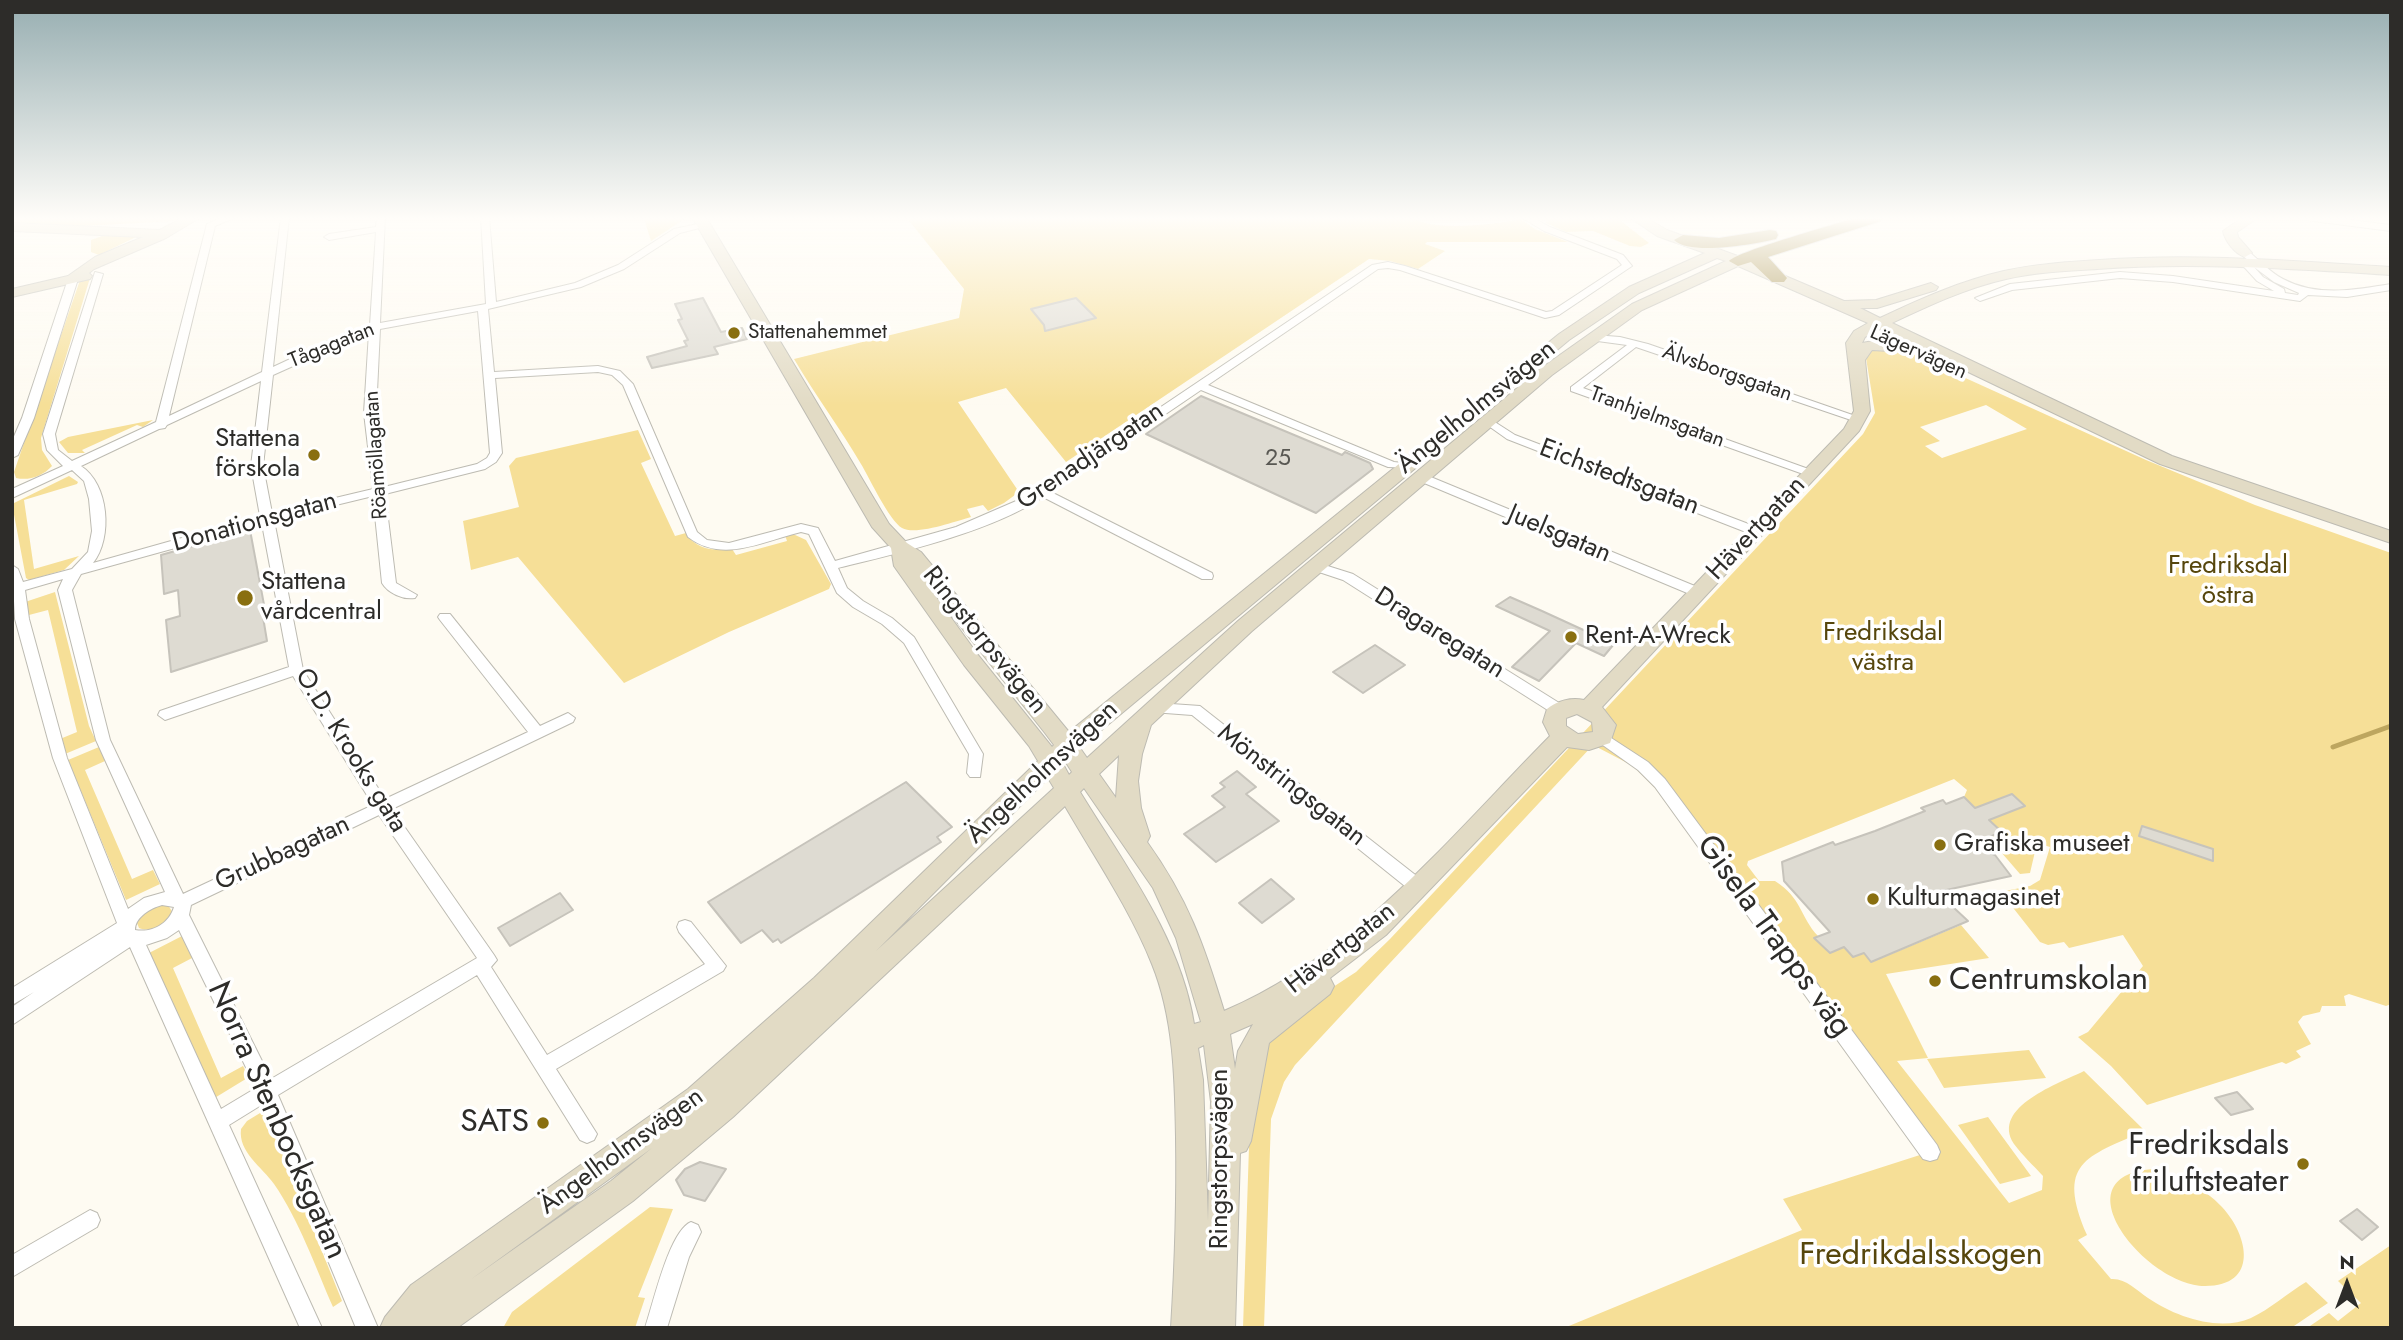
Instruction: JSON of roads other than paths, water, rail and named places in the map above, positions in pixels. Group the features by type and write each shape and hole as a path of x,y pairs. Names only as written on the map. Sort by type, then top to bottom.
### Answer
{"main road":[{"path":"12,293 71,280"},
{"name":"Ringstorpsvägen","path":"739,280 881,527 900,547 904,566 914,581 971,660 1037,740 1058,754 1076,782 1160,951 1185,1041 1193,1229 1187,1328"},
{"name":"Ängelholmsvägen","path":"430,1328 622,1191 723,1108 1151,713 1315,566 1414,471 1583,323 1634,290 1667,280"},
{"name":"Ängelholmsvägen","path":"396,1328 422,1296 698,1098 764,1041 1058,754 1414,471 1494,425 1546,372 1676,280"},
{"name":"Lägervägen","path":"1753,280 1865,321 2186,468 2391,537"},
{"name":"Lägervägen","path":"1783,280 1839,304 1907,347 2005,391 2065,412"},
{"path":"1839,304 1877,304 1953,280"},
{"path":"1865,321 1993,280"},
{"path":"1858,419 1863,405 1854,343 1865,321 1928,291 1931,287"},
{"path":"1858,365 1867,346 1875,344 1907,347"},
{"name":"Hävertgatan","path":"1588,709 1851,431 1858,419"},
{"path":"1567,707 1588,709 1604,722 1606,730 1602,737 1584,743 1563,737 1553,723 1559,710 1567,707"},
{"path":"1151,713 1127,764 1126,795 1131,821 1152,867"},
{"name":"Hävertgatan","path":"1185,1041 1284,994 1344,954 1377,928 1563,737"},
{"name":"Ringstorpsvägen","path":"1076,782 1152,867 1173,901 1205,984 1216,1028 1225,1102 1219,1328"},
{"path":"1223,1237 1239,1118 1252,1051 1259,1035 1325,983 1344,954"}],"street":[{"path":"12,454 28,418 73,280"},
{"name":"Norra Stenbocksgatan","path":"97,280 49,434 49,443 55,455 90,479 95,503 97,546 92,557 67,583 65,590 103,740 267,1091 367,1328"},
{"path":"161,426 194,280"},
{"name":"O.D. Krooks gata","path":"278,280 257,466 296,670 484,963 587,1134"},
{"name":"Röamöllagatan","path":"377,280 370,413 389,583 403,594 410,595"},
{"path":"486,280 491,375 597,369 621,375 628,384 692,534 708,545 725,547 809,528 814,530 842,590 909,640 976,754 975,773"},
{"name":"Tågagatan","path":"12,494 350,335 374,327 565,289 592,280"},
{"name":"Grenadjärgatan","path":"830,566 996,517 1042,492 1356,280"},
{"name":"Grenadjärgatan","path":"1434,280 1545,315 1555,313 1607,280"},
{"path":"1980,298 2010,287 2078,280"},
{"path":"2174,280 2245,290 2277,288"},
{"path":"2245,290 2258,286 2260,280"},
{"path":"2261,280 2277,288 2324,300 2386,288 2391,297"},
{"path":"2272,280 2277,288"},
{"name":"Älvsborgsgatan","path":"1594,338 1634,344 1858,419"},
{"name":"Tranhjelmsgatan","path":"1634,344 1575,389 1810,473"},
{"name":"Donationsgatan","path":"19,588 268,518 481,467 492,460 496,453 491,375"},
{"name":"Juelsgatan","path":"1198,385 1388,463 1414,471 1697,593"},
{"path":"12,422 28,418"},
{"name":"Eichstedtsgatan","path":"1494,425 1511,436 1755,531"},
{"path":"1042,492 1207,576"},
{"name":"Dragaregatan","path":"1315,566 1348,577 1559,710"},
{"name":"Norra Stenbocksgatan","path":"12,569 19,588 22,620 60,758 129,932 311,1328"},
{"path":"445,617 538,734"},
{"path":"165,715 296,670"},
{"name":"Mönstringsgatan","path":"1151,713 1195,710 1417,886"},
{"name":"Grubbagatan","path":"180,906 568,718"},
{"name":"Gisela Trapps väg","path":"1602,737 1643,766 1660,783 1930,1152"},
{"path":"12,997 129,932 146,938 160,934 180,906 165,898 150,902 132,914 129,932 12,1017"},
{"path":"544,1066 717,966 685,927"},
{"path":"218,1121 484,963"},
{"path":"12,1267 90,1220"},
{"path":"656,1328 680,1254 691,1231"}],"waterway":[{"path":"2333,747 2391,726"}],"place":[{"name":"Stattenahemmet","path":"734,333"},
{"name":"Stattena förskola","path":"314,455"},
{"name":"Stattena vårdcentral","path":"245,598"},
{"name":"Rent-A-Wreck","path":"1571,637"},
{"name":"Grafiska museet","path":"1940,845"},
{"name":"Kulturmagasinet","path":"1873,899"},
{"name":"Centrumskolan","path":"1935,981"},
{"name":"SATS","path":"543,1123"},
{"name":"Fredriksdals friluftsteater","path":"2303,1164"}],"park label":[{"name":"Fredriksdal östra","path":"2228,582"},
{"name":"Fredriksdal västra","path":"1883,649"},
{"name":"Fredrikdalsskogen","path":"1921,1256"}]}
